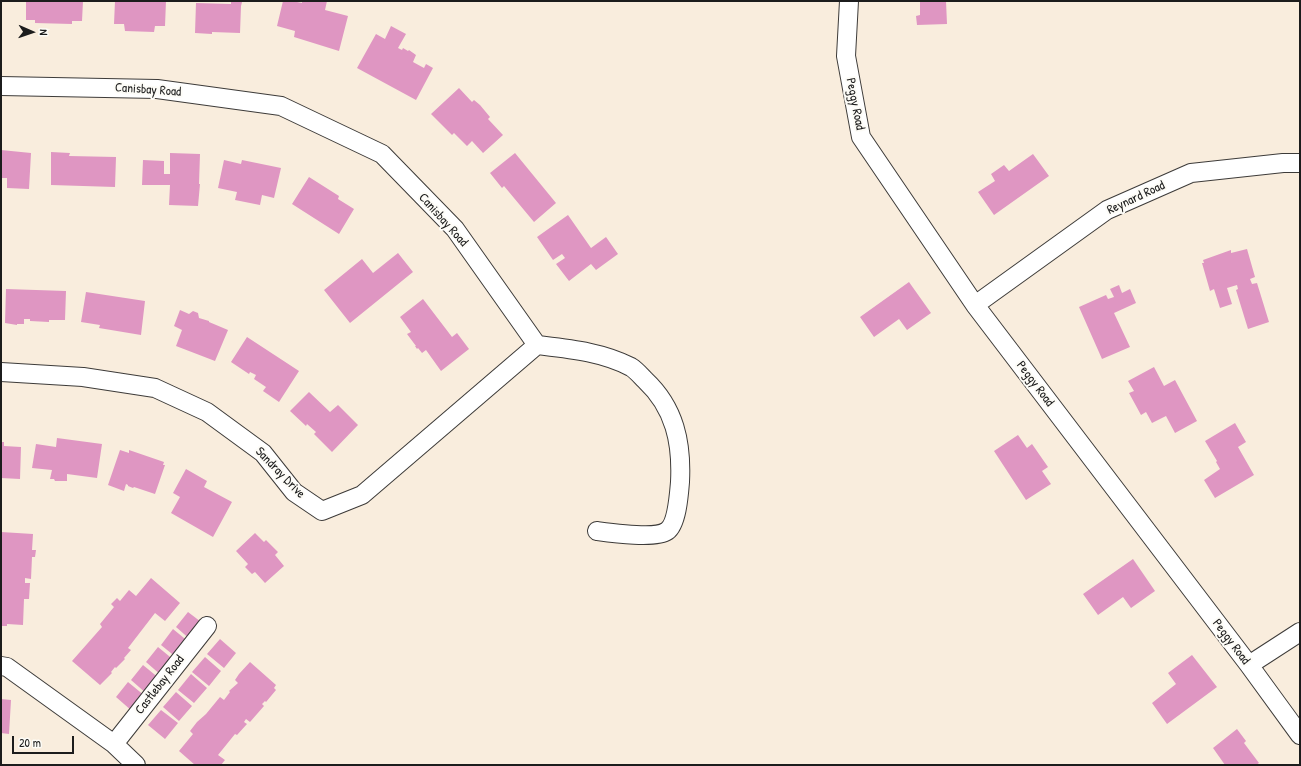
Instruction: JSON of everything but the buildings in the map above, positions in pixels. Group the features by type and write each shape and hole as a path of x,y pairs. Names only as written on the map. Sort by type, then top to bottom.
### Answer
{"street":[{"name":"Peggy Road","path":"849,1 846,56 861,137 976,305 1249,665 1300,735"},
{"name":"Canisbay Road","path":"1,86 157,89 281,106 382,154 456,229 537,345"},
{"name":"Reynard Road","path":"976,305 1107,210 1192,173 1284,163 1300,163"},
{"name":"Sandray Drive","path":"1,372 83,377 155,388 207,412 263,453 294,492 322,511 362,495 537,345"},
{"path":"537,345 572,349 606,356 633,368 654,388 670,413 679,443 681,466 676,511 672,525 667,531 660,534 639,535 598,531"},
{"name":"Castlebay Road","path":"114,744 207,626"},
{"path":"1249,665 1300,632"},
{"path":"1,666 7,666 114,744 136,765"}]}
